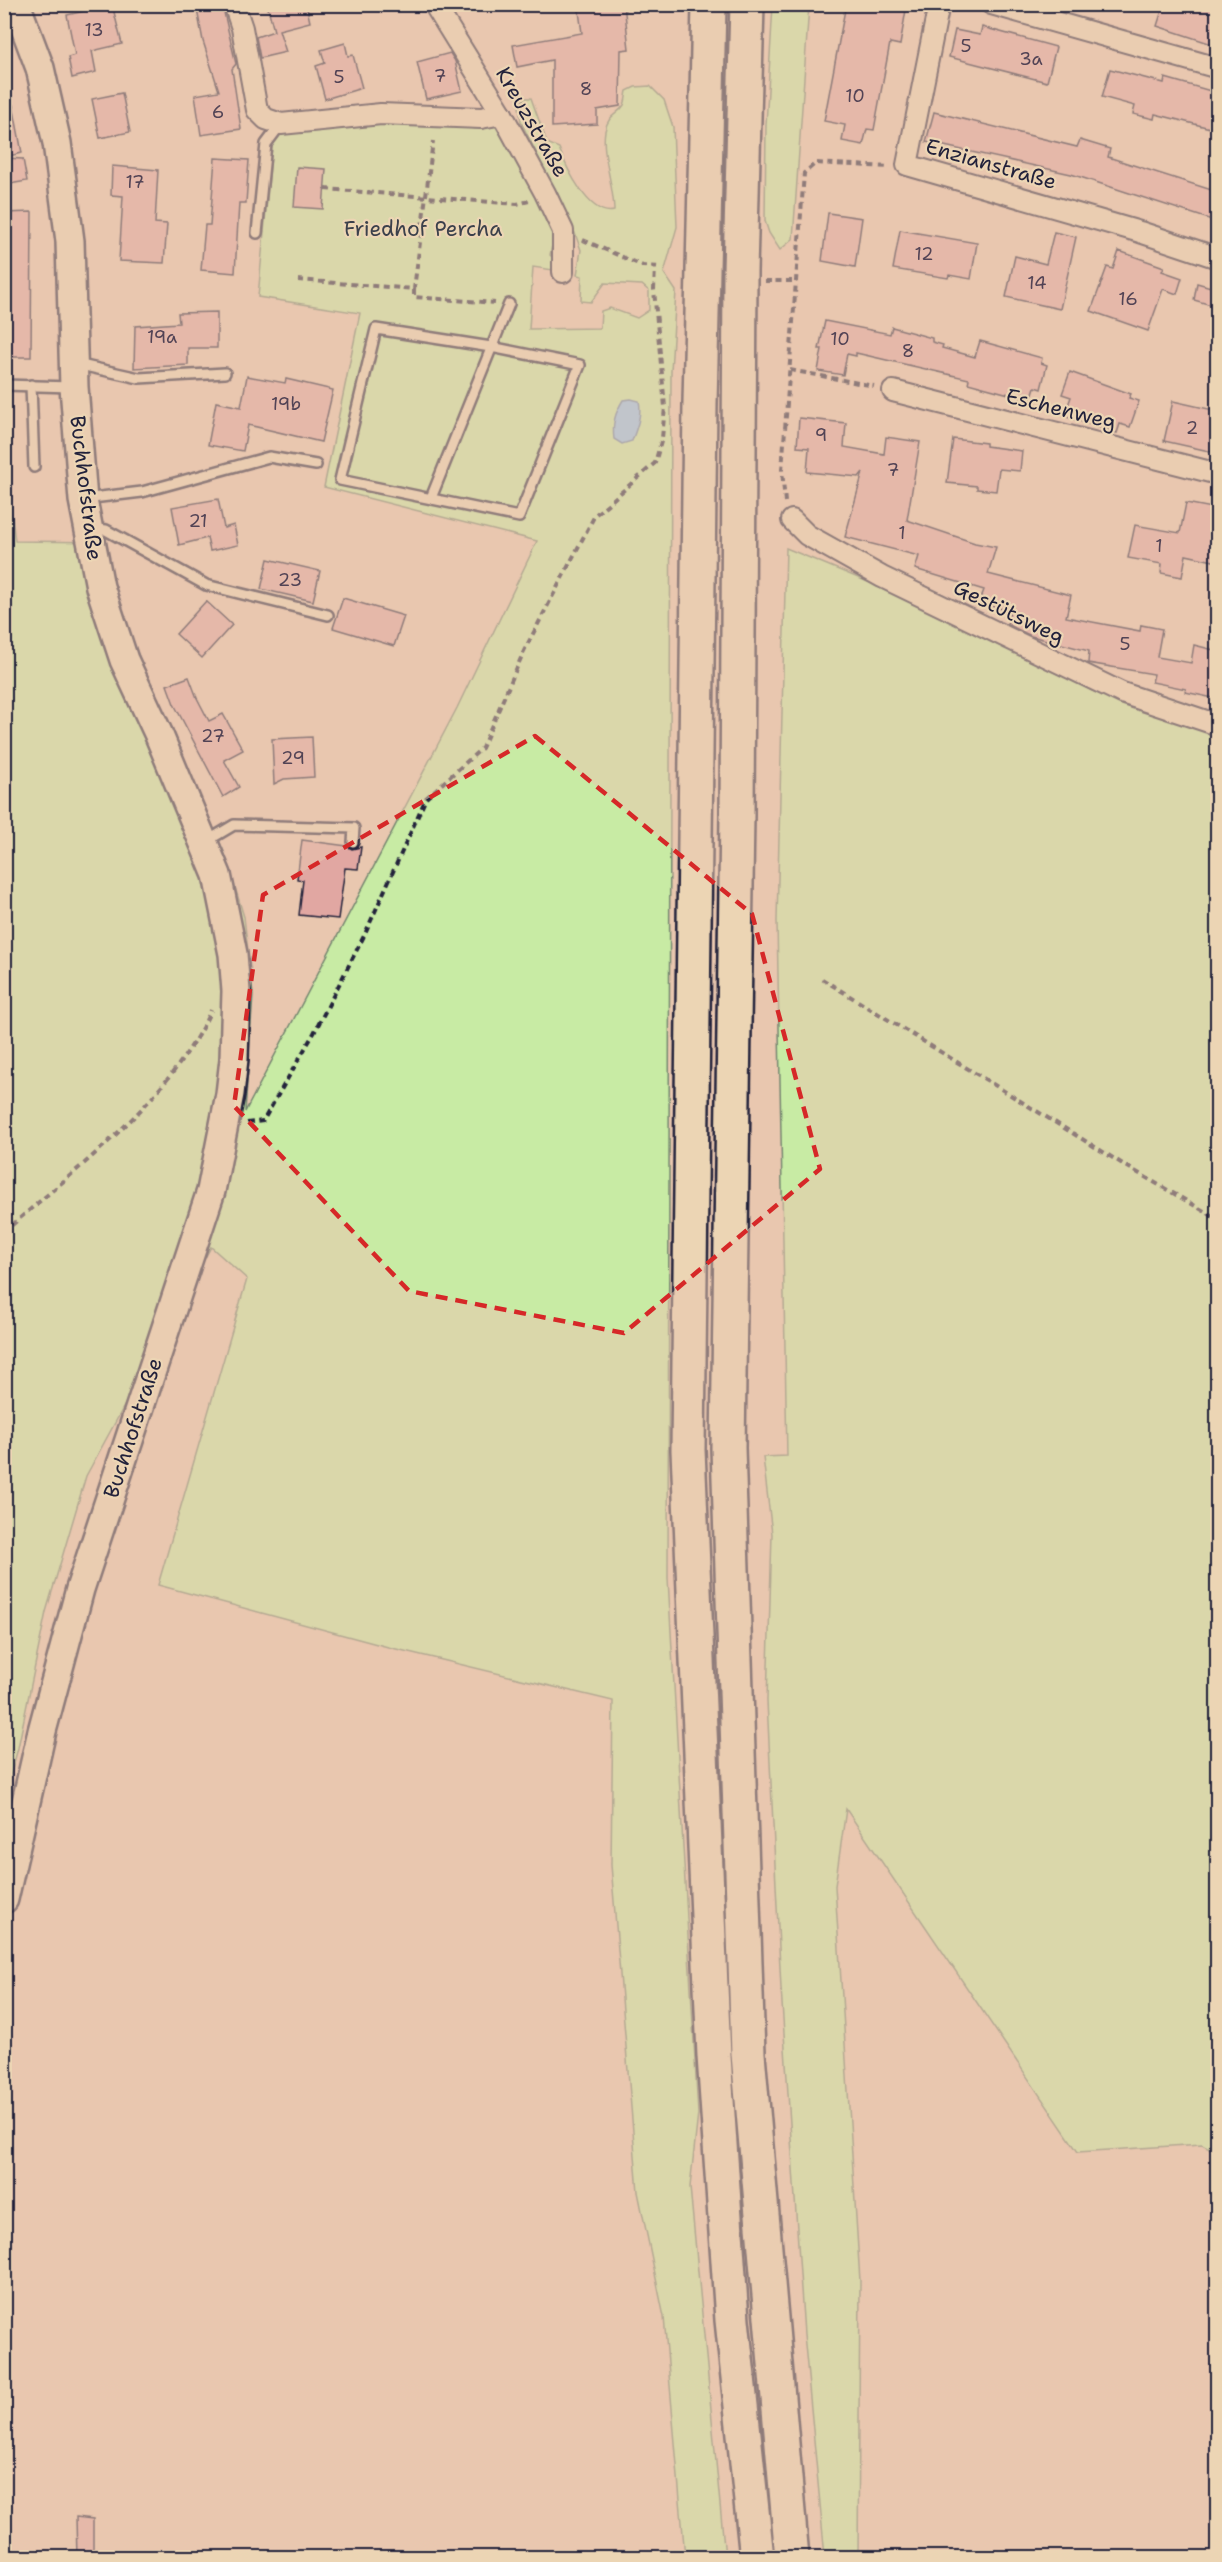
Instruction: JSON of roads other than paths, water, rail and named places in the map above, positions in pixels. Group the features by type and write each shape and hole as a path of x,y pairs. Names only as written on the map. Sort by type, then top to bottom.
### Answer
{"highway":[{"path":"709,4 700,403 688,1450 714,2056 732,2320 757,2558"},
{"path":"747,4 740,271 737,803 728,1448 748,2054 792,2558"}],"main road":[{"name":"Buchhofstraße","path":"4,1899 42,1731 80,1589 211,1191 234,1059 236,991 233,954 217,875 158,733 124,660 100,587 86,527 82,500 74,375 70,241 57,143 40,68 16,4"}],"street":[{"path":"234,4 242,28 257,110 266,119 281,124 381,114 481,118 502,114"},
{"name":"Kreuzstraße","path":"434,4 502,114 545,193 563,231 563,272"},
{"name":"Enzianstraße","path":"939,4 907,165 1140,232 1218,258"},
{"path":"991,4 1218,68"},
{"name":"Eschenweg","path":"893,391 1218,474"},
{"name":"Gestütsweg","path":"792,520 807,536 893,582 1122,693 1218,725"}],"lane":[{"path":"257,233 266,144 281,124"},
{"path":"431,498 509,304"},
{"path":"376,329 491,347 580,365 519,517 340,480 376,329"},
{"path":"4,385 31,386 74,375 139,378 225,373"},
{"path":"31,386 34,467"},
{"path":"82,500 142,492 269,456 316,465"},
{"path":"86,527 106,530 206,585 328,615"},
{"path":"203,843 234,825 354,828 353,842"}],"water":[{"path":"623,400 639,401 638,421 632,441 622,444 614,439 613,428"}],"park label":[{"name":"Friedhof Percha","path":"423,229"}]}
